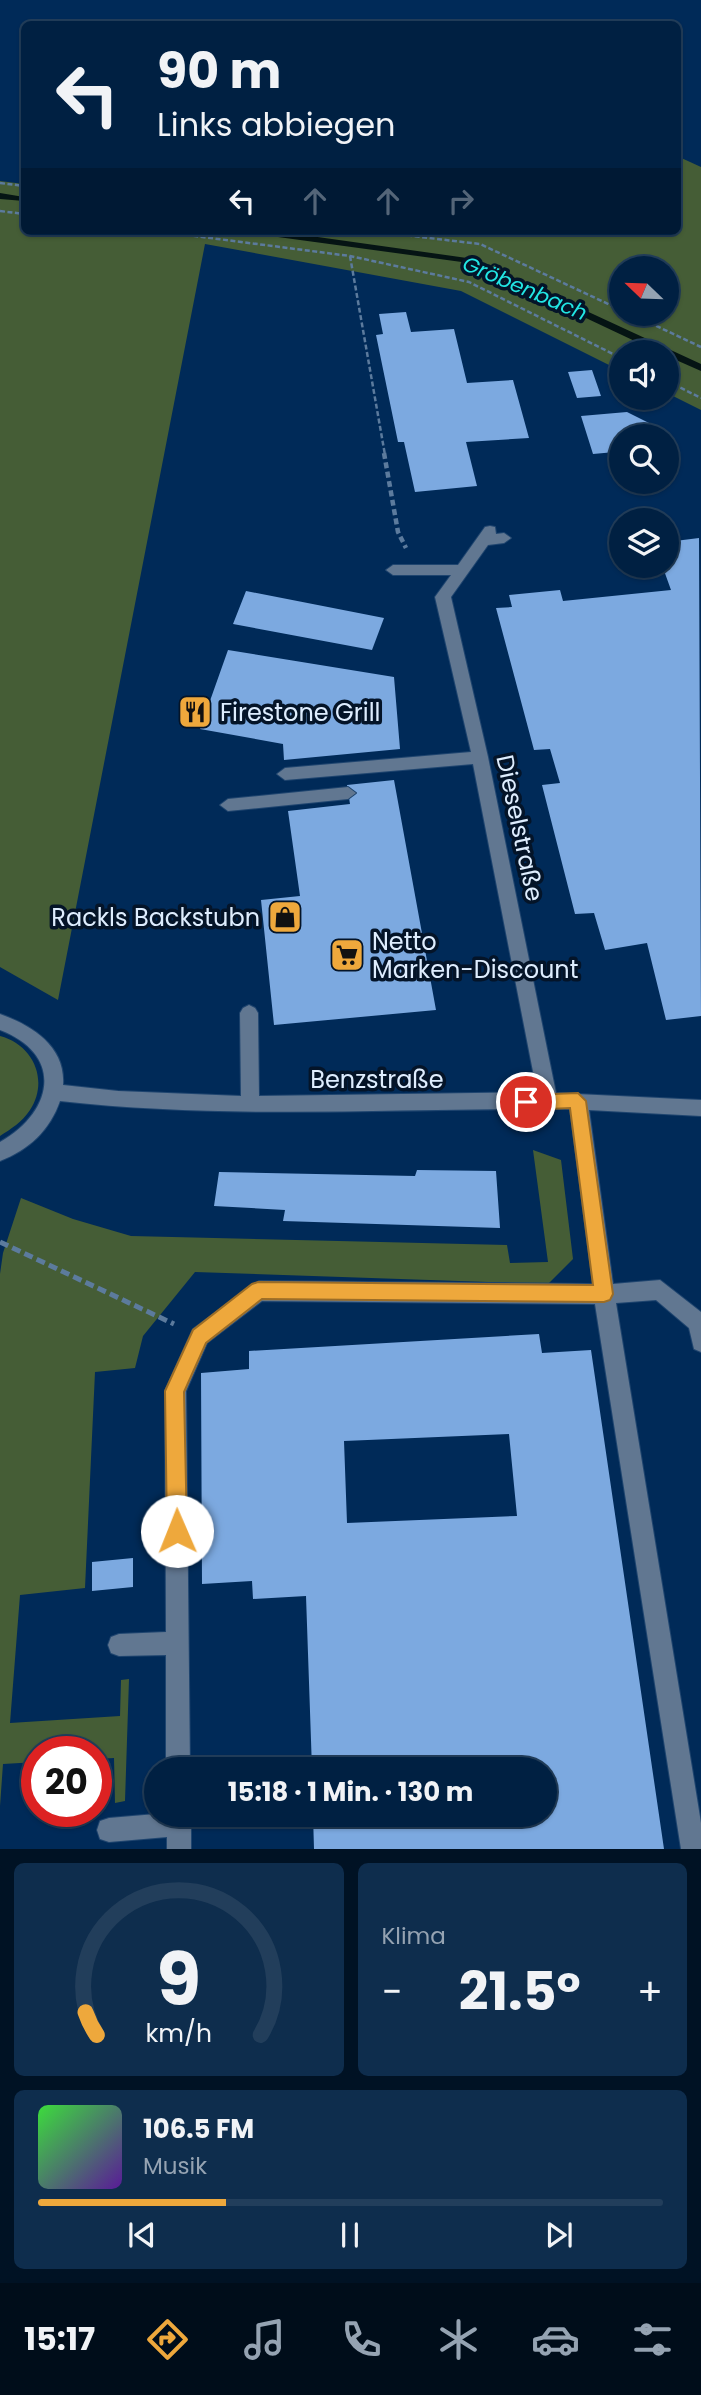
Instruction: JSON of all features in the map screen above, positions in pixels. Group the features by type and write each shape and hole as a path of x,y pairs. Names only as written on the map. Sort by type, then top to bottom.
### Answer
{"street":[{"name":"Dieselstraße","path":"504,538 487,536 443,597 480,757 541,1053 548,1102"},
{"path":"393,570 463,570"},
{"path":"285,774 480,757"},
{"path":"228,805 348,793"},
{"path":"249,1013 250,1104"},
{"path":"0,1022 17,1027 43,1046 52,1068 53,1092 47,1110 35,1127 0,1152"},
{"name":"Benzstraße","path":"53,1092 114,1101 250,1104 578,1101 701,1108"},
{"path":"578,1101 604,1294 693,1849"},
{"path":"178,1757 175,1391 200,1336 258,1291 604,1294 660,1290 698,1323 701,1342"},
{"path":"119,1645 178,1643"},
{"path":"109,1830 144,1825"},
{"path":"179,1827 179,1849"}],"path":[{"path":"0,183 21,186"},
{"path":"0,211 21,214"},
{"path":"186,235 350,257 469,282 609,352"},
{"path":"400,235 480,244 609,304"},
{"path":"350,257 398,532 405,543 410,569"},
{"path":"657,326 701,347"},
{"path":"679,387 701,398"},
{"path":"0,1242 200,1336"}],"green space":[{"path":"681,158 701,167 701,410 679,399 679,340 609,340 609,365 461,291 205,244 58,1000 0,967 0,181 21,184 21,235 681,235"},
{"path":"0,1036 22,1047 29,1056 38,1076 38,1087 36,1099 27,1114 0,1136"},
{"path":"533,1150 561,1160 573,1259 548,1284 195,1272 143,1336 135,1368 95,1372 85,1588 20,1595 10,1723 120,1716 121,1680 129,1679 125,1801 115,1803 112,1736 21,1736 21,1763 3,1764 0,1806 0,1274 3,1253 21,1198 73,1219 131,1236 507,1245 510,1263 548,1262"}],"building":[{"path":"406,312 411,332 454,329 467,383 513,380 529,438 466,442 477,486 415,492 404,442 398,442 376,335 383,334 379,314"},
{"path":"592,370 601,396 577,398 568,372"},
{"path":"627,412 651,424 609,424 609,453 593,454 581,416"},
{"path":"699,538 701,1016 666,1020 647,943 605,950 594,913 575,914 542,785 560,783 550,749 534,750 496,608 512,607 509,595 560,590 563,601 671,590 667,578 679,578 679,540"},
{"path":"246,591 384,618 372,650 233,624"},
{"path":"228,650 394,677 400,749 284,760 283,744 200,729"},
{"name":"Netto Marken-Discount","path":"394,780 436,1010 274,1025 261,900 300,896 288,811 350,804 347,785"},
{"path":"417,1170 496,1171 500,1228 283,1221 285,1210 214,1206 219,1172 415,1176"},
{"path":"539,1334 542,1353 591,1350 664,1849 314,1849 313,1827 557,1827 557,1757 312,1757 306,1596 253,1599 252,1581 202,1584 201,1373 249,1369 249,1351","holes":["509,1434 517,1516 347,1523 344,1441"]},
{"path":"133,1558 133,1587 92,1591 92,1562"}],"waterway":[{"name":"Gröbenbach","path":"0,196 21,199"},
{"name":"Gröbenbach","path":"285,235 471,261 701,368"}],"place":[{"name":"Firestone Grill","path":"195,712"},
{"name":"Rackls Backstubn","path":"285,917"},
{"name":"Netto Marken-Discount","path":"347,955"}],"route":[{"path":"177,1531 175,1391 200,1336 258,1291 604,1294 578,1101 526,1102"}]}
